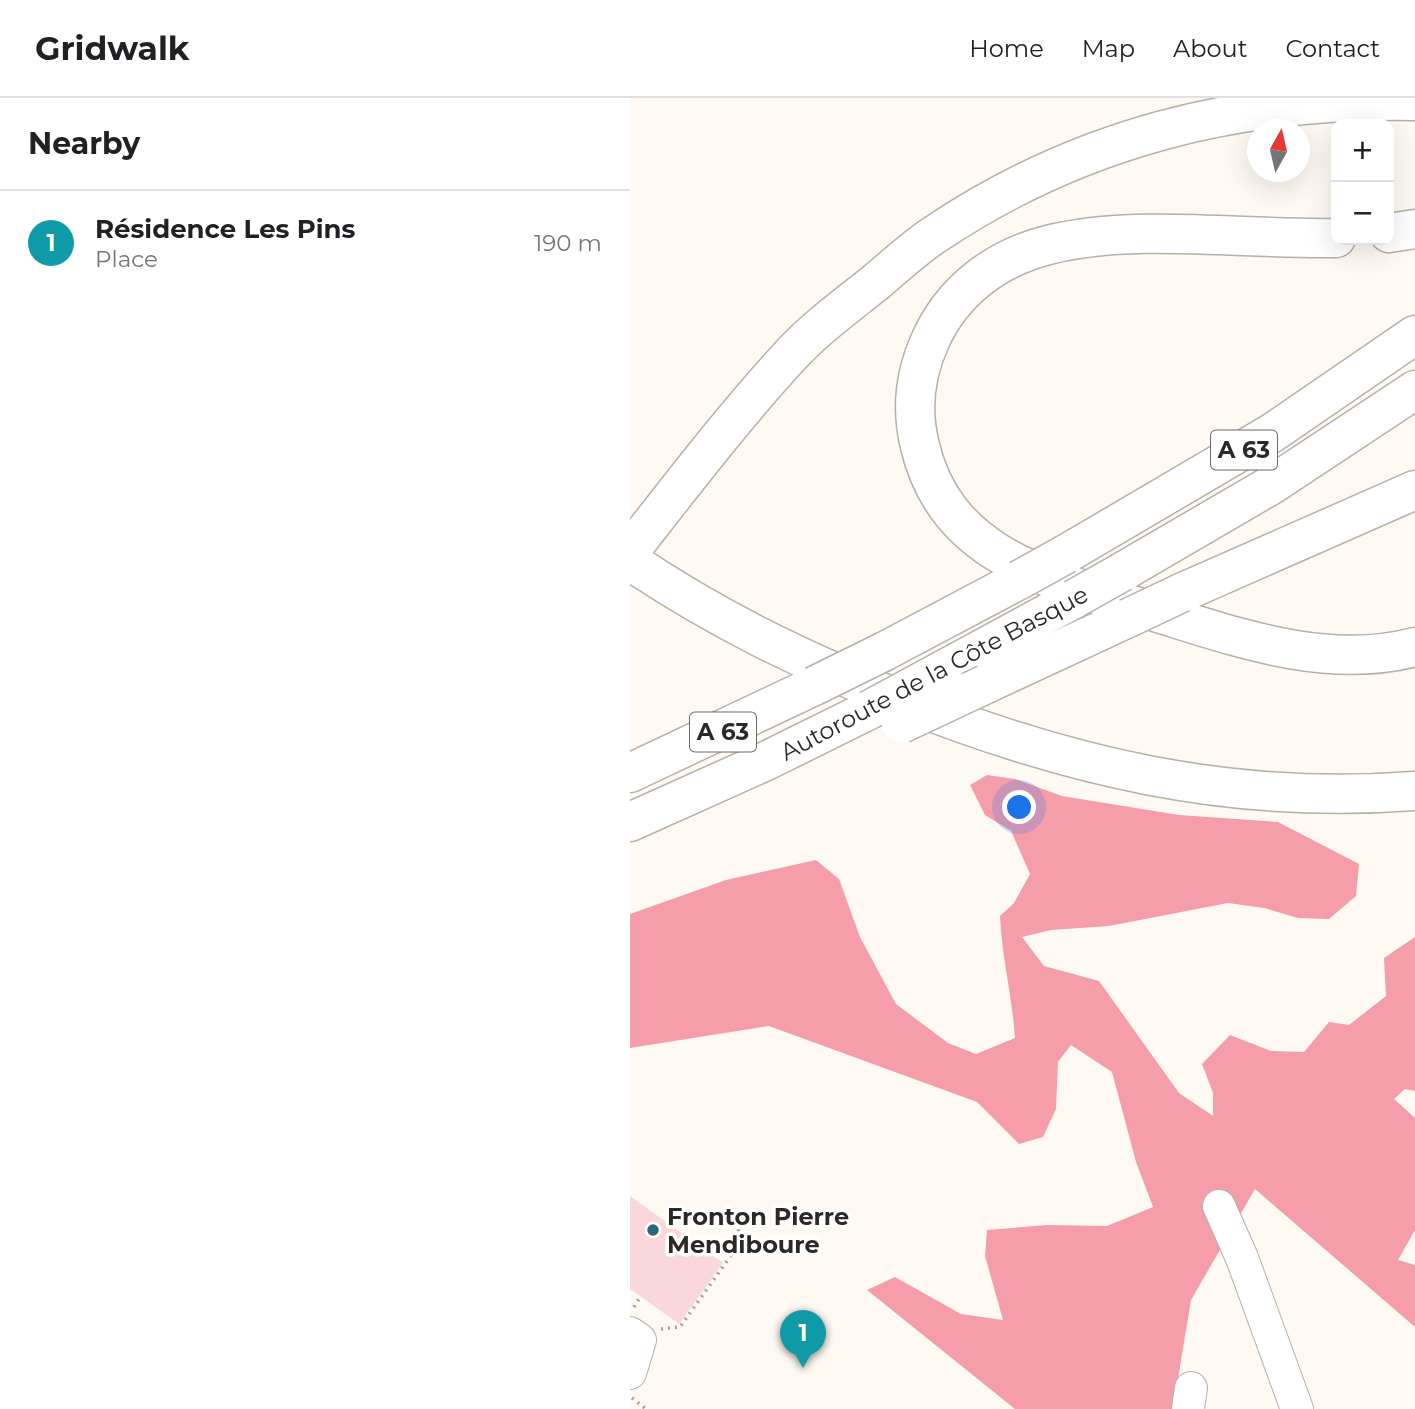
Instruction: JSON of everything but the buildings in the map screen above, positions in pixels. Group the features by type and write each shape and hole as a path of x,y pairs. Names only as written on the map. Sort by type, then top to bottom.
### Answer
{"main road":[{"path":"641,537 789,356 932,236 995,198 1073,159 1131,138 1210,115 1303,103 1363,99 1415,101"},
{"path":"1394,232 1415,229"},
{"path":"1331,238 1099,237 1048,245 1006,260 972,282 935,329 917,381 915,418 918,439 930,479 966,530 999,555 1049,578 1276,647 1351,655 1415,647"},
{"name":"Autoroute de la Côte Basque","path":"630,773 814,687 1066,554 1272,433 1415,335"},
{"name":"Autoroute de la Côte Basque","path":"630,822 704,789 885,717 943,670 1122,572 1273,484 1415,390"},
{"path":"885,717 986,684 1181,593 1415,490"},
{"path":"630,561 720,618 800,659 981,732 1058,756 1133,774 1253,792 1313,795 1415,791"}],"street":[{"path":"1219,1206 1242,1258 1297,1409"},
{"path":"630,1333 640,1340 630,1373"}],"path":[{"path":"680,1327 737,1247 740,1216"},
{"path":"630,1312 640,1297"},
{"path":"630,1396 646,1409"}],"shaded area":[{"path":"987,775 1015,779 1062,796 1179,815 1278,822 1359,864 1356,896 1329,919 1298,918 1264,908 1228,903 1109,926 1051,930 1022,937 1044,966 1099,981 1179,1093 1213,1116 1213,1093 1202,1064 1230,1035 1271,1051 1304,1052 1329,1022 1349,1025 1386,996 1384,958 1415,937 1415,1091 1405,1089 1394,1099 1415,1118 1415,1230 1398,1260 1415,1265 1415,1327 1255,1189 1191,1300 1173,1409 1015,1409 867,1290 895,1277 961,1314 1003,1320 985,1256 987,1230 1047,1225 1107,1226 1153,1207 1136,1162 1112,1072 1071,1045 1058,1062 1056,1109 1043,1137 1019,1144 977,1102 769,1026 630,1048 630,914 726,880 816,860 839,879 860,937 896,1004 948,1043 976,1054 1015,1038 1000,916 1014,903 1030,874 1011,831 985,815 970,785"},
{"name":"Fronton Pierre Mendiboure","path":"630,1196 723,1263 679,1324 630,1289"}],"place":[{"name":"Fronton Pierre Mendiboure","path":"653,1230"},
{"name":"Résidence Les Pins","path":"803,1368"}]}
